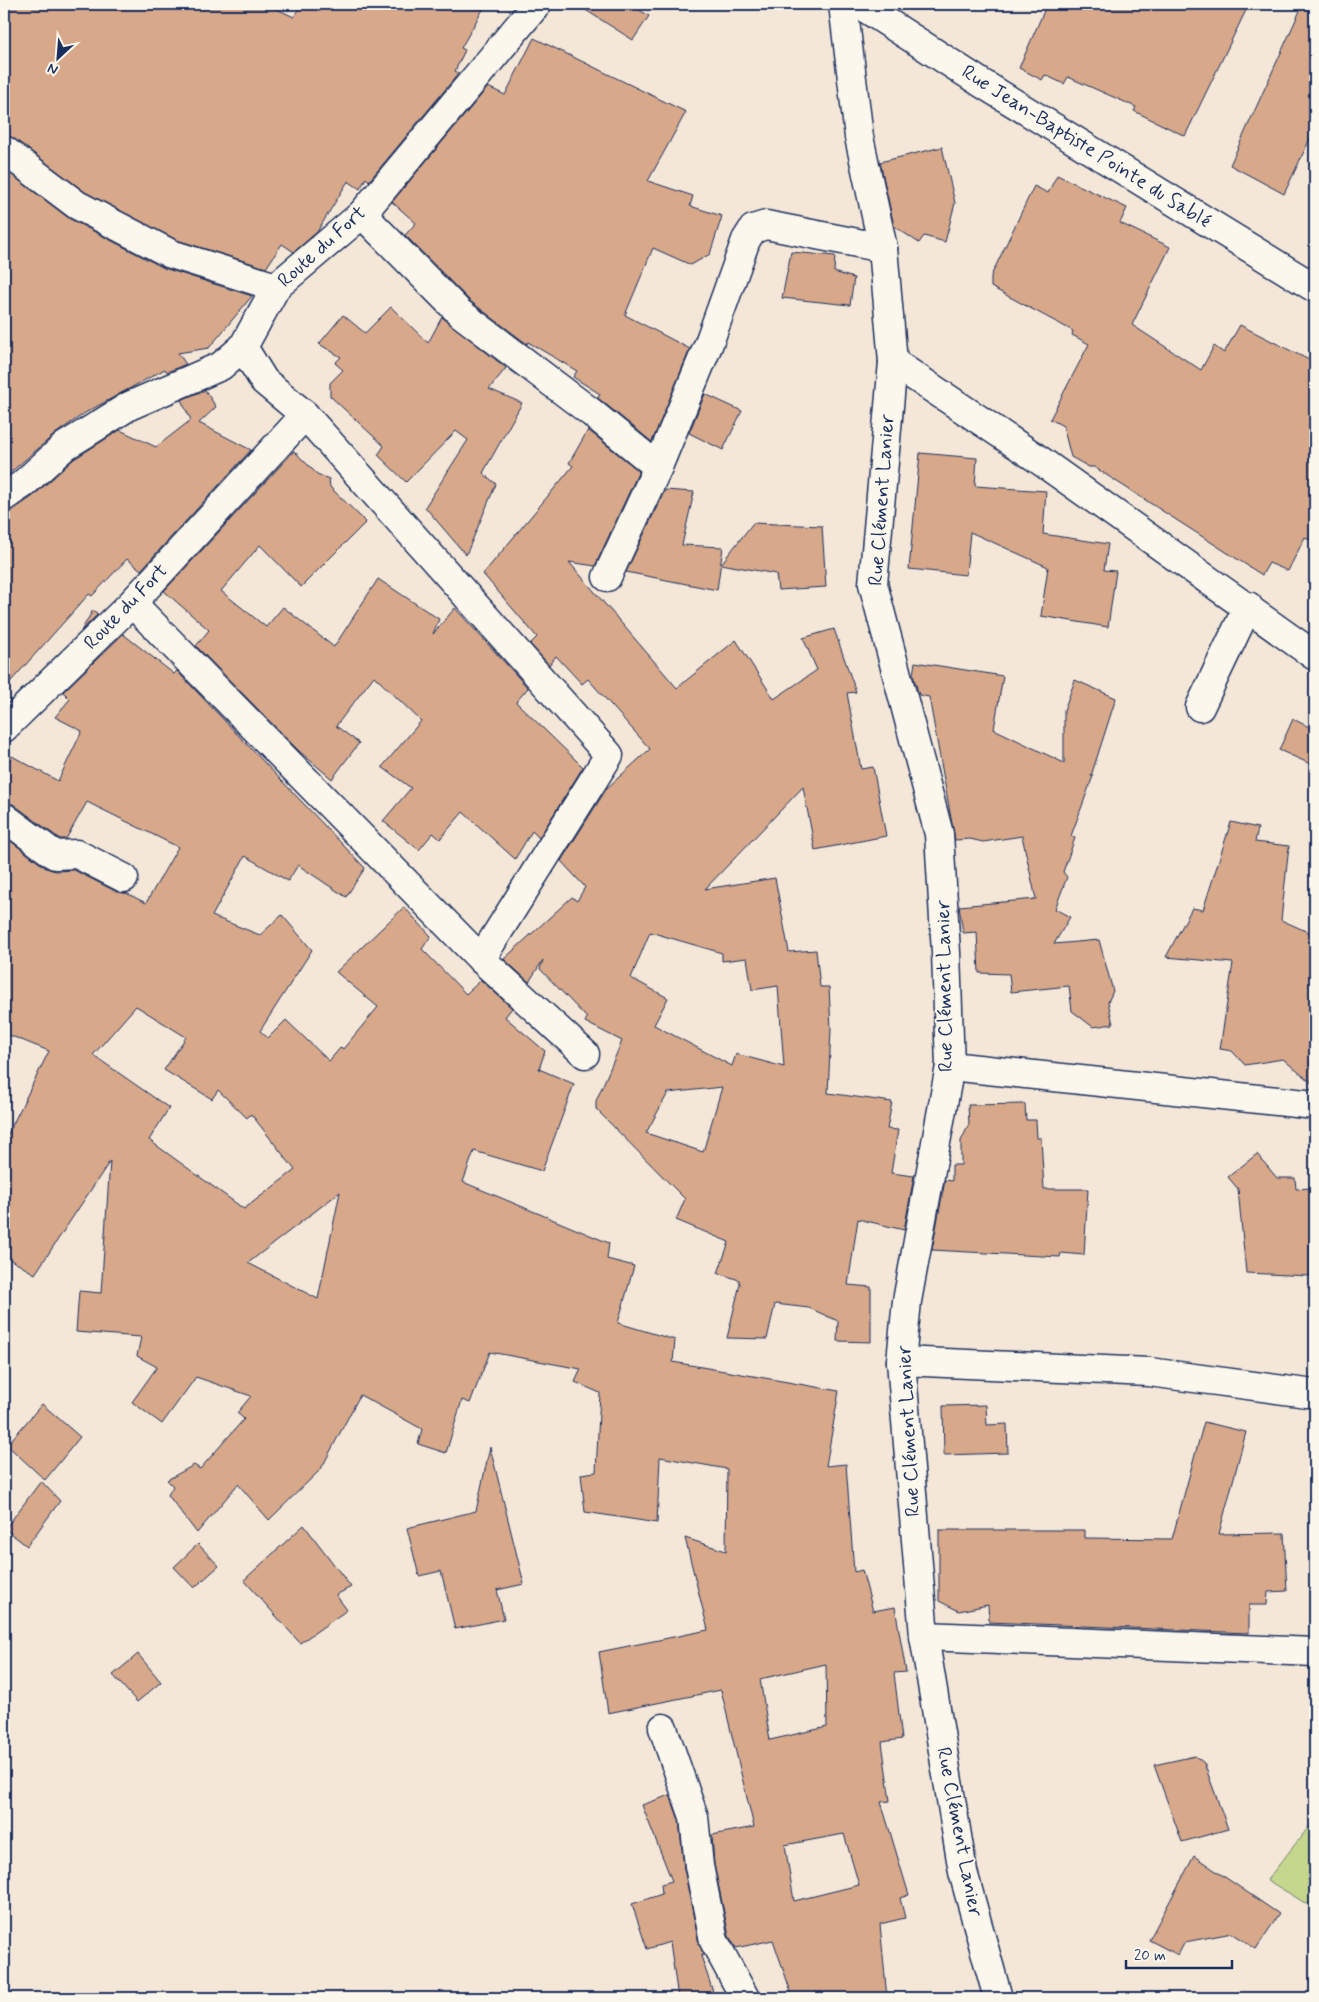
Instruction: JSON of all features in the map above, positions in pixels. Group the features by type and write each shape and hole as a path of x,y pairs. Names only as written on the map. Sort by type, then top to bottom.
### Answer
{"street":[{"name":"Route du Fort","path":"4,497 23,484 65,446 129,406 221,366 243,347 276,288 362,214 537,4"},
{"name":"Rue Clément Lanier","path":"843,4 859,137 883,248 893,362 873,584 939,834 950,1066 907,1300 901,1361 924,1636 963,1872 998,1998"},
{"name":"Rue Jean-Baptiste Pointe du Sablé","path":"859,4 983,84 1315,288"},
{"path":"4,150 78,206 171,254 276,288"},
{"path":"362,214 460,313 592,413 658,467"},
{"path":"607,577 658,467 710,343 746,240 753,229 766,225 883,248"},
{"path":"243,347 264,381 305,415 609,755 481,959"},
{"path":"893,362 1038,459 1248,606 1315,656"},
{"name":"Route du Fort","path":"4,728 132,603 305,415"},
{"path":"132,603 481,959 585,1054"},
{"path":"1200,707 1248,606"},
{"path":"4,817 55,855 77,854 124,878"},
{"path":"950,1066 1315,1105"},
{"path":"901,1361 1149,1372 1307,1393"},
{"path":"924,1636 1315,1652"},
{"path":"663,1728 694,1817 699,1866 714,1941 744,1998"}],"green space":[{"path":"1315,1819 1315,1909 1267,1880"}],"building":[{"path":"4,4 266,4 294,17 301,4 486,4 461,48 465,50 455,71 459,73 369,181 366,178 360,189 348,181 317,232 294,252 282,244 266,268 177,240 85,192 13,138 4,135"},
{"path":"576,4 630,4 649,16 633,40"},
{"path":"1047,4 1249,4 1185,136 1134,111 1136,107 1068,77 1064,84 1045,75 1042,80 1019,68"},
{"path":"1303,4 1315,4 1315,128 1284,194 1230,165"},
{"path":"534,38 686,112 648,181 693,196 690,206 722,216 710,254 691,265 653,248 625,315 690,349 652,442 598,398 600,394 573,377 577,371 528,342 527,344 470,301 405,235 416,223 392,202 488,87 505,95"},
{"path":"942,147 955,203 945,242 924,236 919,243 894,226 880,162"},
{"path":"4,169 70,219 164,268 252,296 209,348 178,353 186,364 167,372 165,369 85,413 55,434 4,478"},
{"path":"1057,175 1127,208 1120,223 1170,247 1132,325 1201,370 1214,346 1224,353 1240,325 1315,363 1315,543 1305,537 1288,571 1269,563 1262,575 1094,467 1089,467 1071,457 1063,426 1050,419 1089,344 1072,335 1073,331 991,287 991,276 1034,186 1048,193"},
{"path":"791,252 835,256 834,272 854,278 850,305 782,298"},
{"path":"391,307 428,343 442,317 506,368 489,389 522,403 483,473 496,484 466,555 425,507 468,440 456,431 406,482 378,455 384,446 330,396 330,383 343,370 335,363 341,357 319,344 343,315 365,333"},
{"path":"205,390 216,407 199,423 251,450 141,570 127,559 92,596 89,594 4,689 4,512 13,510 32,497 74,459 120,430 156,447 191,420 181,400"},
{"path":"705,394 742,411 723,450 689,433"},
{"path":"588,430 639,471 595,566 569,562 677,688 736,640 774,699 817,670 803,638 834,629 856,692 847,693 861,769 873,767 886,836 815,850 803,787 705,889 775,878 789,952 816,950 820,987 829,987 831,1029 828,1093 892,1102 887,1129 898,1130 891,1173 914,1176 904,1230 858,1219 848,1285 871,1287 871,1342 837,1341 838,1321 809,1308 775,1304 767,1339 727,1338 740,1284 739,1280 718,1273 729,1242 676,1220 685,1199 596,1109 596,1101 622,1041 585,1022 587,1018 540,969 543,960 529,982 504,959 572,897 577,901 585,887 561,861 607,788 650,749 588,679 582,684 556,656 549,665 530,644 537,637 483,574 573,466 569,463","holes":["650,932 722,953 722,961 747,958 752,990 778,986 784,1067 736,1054 732,1066 654,1025 668,998 631,978","722,1087 703,1152 646,1133 668,1093"]},
{"path":"294,451 317,474 329,479 330,487 366,522 301,587 260,545 221,591 266,627 283,607 334,647 378,579 439,619 433,634 455,608 528,688 516,702 583,767 539,838 532,831 515,859 463,812 440,839 433,833 419,850 383,821 411,788 382,767 421,721 374,676 336,726 359,743 332,779 299,751 196,646 209,630 164,591"},
{"path":"920,453 977,458 975,486 1046,491 1043,534 1108,544 1104,570 1116,571 1108,627 1041,616 1048,567 970,532 966,575 909,569"},
{"path":"665,490 694,492 682,545 723,547 717,590 626,572"},
{"path":"753,523 822,526 826,587 778,590 776,574 721,564"},
{"path":"93,610 98,614 81,631"},
{"path":"123,634 174,674 177,671 365,868 346,897 298,865 288,881 245,856 212,916 260,935 282,915 312,950 260,1031 268,1038 286,1020 329,1061 341,1047 343,1049 378,1007 336,972 404,907 431,936 422,949 466,994 481,980 512,1008 505,1017 545,1051 539,1069 574,1084 542,1171 474,1151 463,1182 609,1243 607,1259 634,1266 618,1323 675,1340 673,1362 839,1391 826,1466 846,1464 854,1572 862,1570 873,1611 895,1607 906,1672 894,1673 902,1739 882,1742 890,1801 881,1802 909,1895 900,1898 905,1918 880,1924 887,1998 793,1998 773,1940 736,1948 729,1936 714,1864 712,1835 754,1827 721,1690 608,1713 599,1652 708,1630 685,1538 726,1551 727,1469 660,1457 657,1523 585,1512 581,1474 596,1472 600,1393 575,1382 581,1369 490,1352 470,1403 462,1400 446,1453 418,1444 422,1429 360,1395 321,1469 269,1520 238,1484 197,1533 168,1495 173,1486 167,1480 194,1465 200,1469 244,1419 237,1413 251,1396 196,1377 162,1424 132,1402 157,1367 137,1356 141,1337 76,1332 79,1291 101,1293 110,1161 35,1274 4,1256 4,1142 49,1051 4,1033 4,836 46,868 56,871 74,870 117,892 126,893 146,903 178,847 87,802 66,839 60,839 13,804 4,802 4,771 12,756 58,781 82,731 55,717 70,699 63,692","holes":["136,1006 186,1037 164,1070 212,1099 218,1090 247,1118 251,1114 295,1170 244,1209 149,1140 169,1108 93,1055","340,1192 318,1299 248,1263","826,1664 827,1727 770,1740 760,1679","844,1834 859,1885 794,1901 785,1845"]},
{"path":"915,662 1003,676 994,729 1064,763 1064,710 1075,680 1116,698 1091,776 1093,776 1071,836 1075,838 1063,872 1067,877 1055,909 1070,917 1054,944 1099,940 1113,991 1108,1002 1113,1024 1093,1027 1072,1011 1069,986 1011,992 1009,974 979,973 977,932 963,933 959,906 1036,899 1022,836 983,842 970,839 955,840 929,697 919,695 913,675"},
{"path":"1293,719 1315,730 1315,766 1279,750"},
{"path":"1231,822 1258,828 1255,842 1289,846 1281,920 1315,935 1315,1086 1283,1059 1245,1065 1232,1051 1220,1049 1233,963 1166,957 1192,908 1203,910"},
{"path":"1025,1104 1026,1120 1036,1120 1037,1138 1041,1138 1044,1189 1088,1189 1084,1255 1061,1253 1060,1257 932,1250 945,1180 952,1181 952,1165 961,1165 961,1141 969,1124 968,1105"},
{"path":"1257,1154 1277,1178 1295,1178 1296,1189 1310,1188 1310,1276 1246,1273 1238,1189 1228,1177"},
{"path":"42,1404 80,1437 45,1480 7,1445"},
{"path":"986,1405 987,1425 1007,1424 1008,1453 944,1455 943,1406"},
{"path":"1204,1422 1246,1432 1219,1534 1284,1533 1287,1591 1268,1592 1267,1605 1249,1605 1249,1633 989,1622 988,1605 959,1611 939,1601 939,1530 1085,1530 1085,1538 1172,1539"},
{"path":"490,1447 524,1584 497,1590 504,1619 455,1629 441,1571 419,1576 407,1528 476,1511"},
{"path":"41,1481 60,1501 27,1546 5,1529"},
{"path":"304,1525 351,1587 336,1595 347,1610 300,1643 244,1580"},
{"path":"198,1544 219,1566 194,1588 174,1567"},
{"path":"138,1654 161,1682 137,1702 113,1675"},
{"path":"1195,1756 1204,1763 1228,1829 1182,1842 1154,1765"},
{"path":"670,1795 679,1820 684,1869 699,1944 704,1955 701,1956 715,1998 678,1998 670,1942 647,1949 632,1904 662,1894 661,1884 672,1881 642,1805"},
{"path":"1194,1856 1279,1914 1256,1949 1232,1933 1185,1942 1178,1955 1149,1940"}]}
